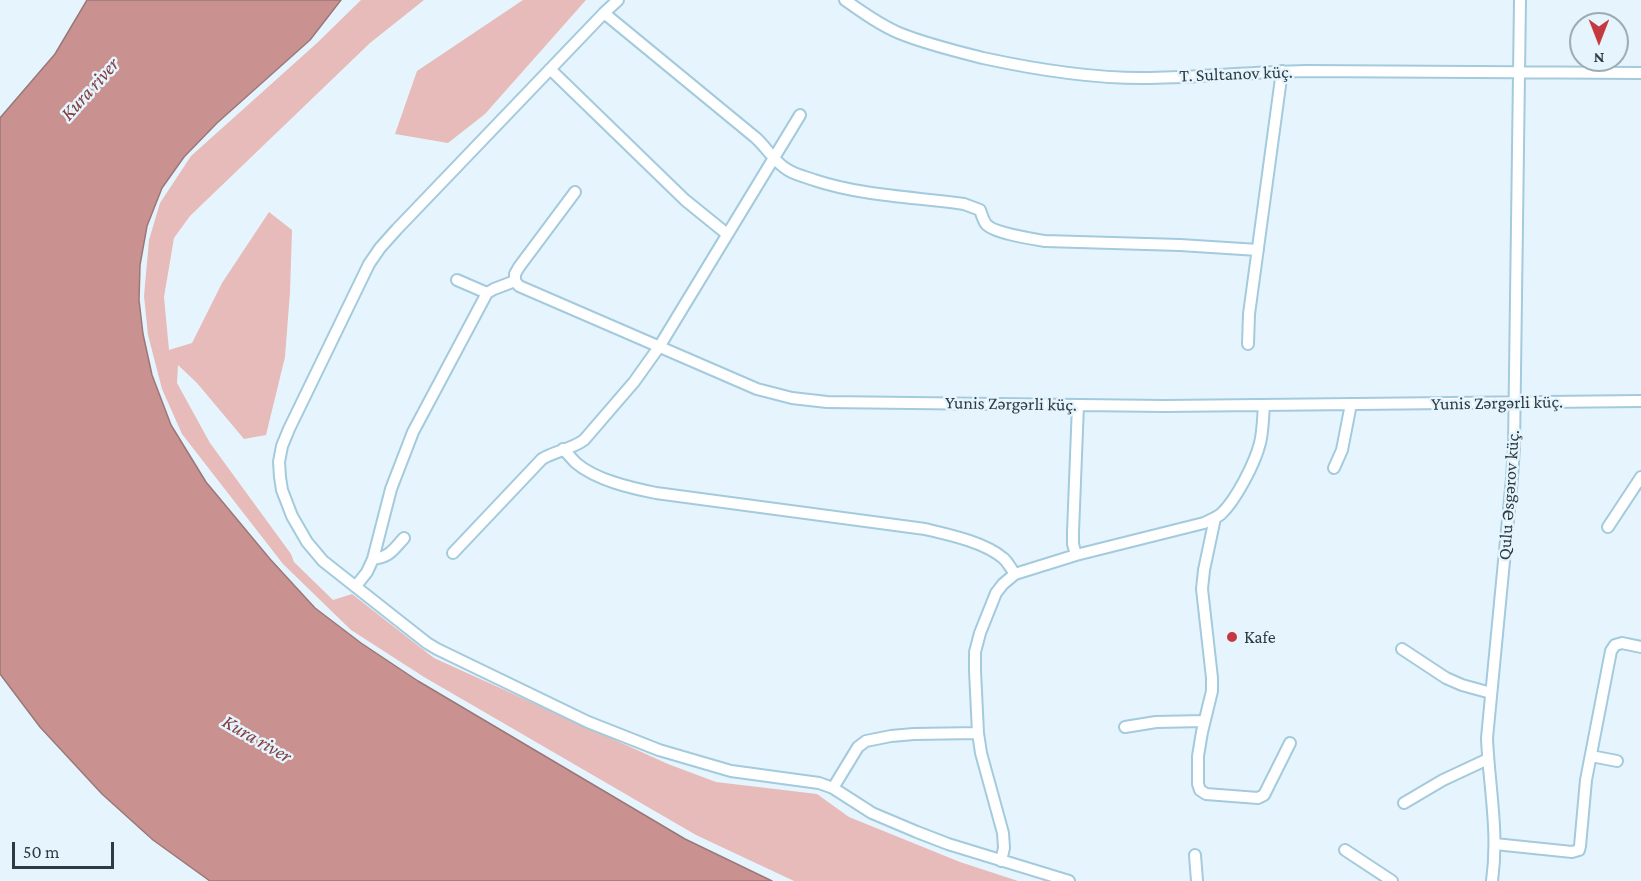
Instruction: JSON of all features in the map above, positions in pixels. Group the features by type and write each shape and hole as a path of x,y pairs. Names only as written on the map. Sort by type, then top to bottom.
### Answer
{"street":[{"path":"618,0 603,13 380,248 364,274 282,446 279,462 280,477 282,490 292,516 307,542 323,561 427,643 588,722 659,750 731,771 819,783 833,788 872,813 948,844 1069,881"},
{"name":"T. Sultanov küç.","path":"845,0 871,19 900,33 951,50 1076,75 1149,78 1282,71 1641,73"},
{"name":"Qulu Əsgərov küç.","path":"1492,881 1495,844 1494,814 1487,738 1512,478 1520,0"},
{"path":"603,13 756,138 789,171 830,185 861,191 964,204 980,210 991,228 1024,238 1045,241 1258,250"},
{"path":"550,69 685,200 727,234"},
{"path":"1248,344 1249,314 1282,71"},
{"path":"453,553 542,459 584,440 634,382 659,347 800,115"},
{"path":"356,586 367,572 373,559 391,489 406,450 488,293 515,281 515,274 519,267 575,192"},
{"path":"457,280 488,293"},
{"name":"Yunis Zərgərli küç.","path":"515,281 519,286 533,293 757,388 792,398 827,402 1264,405 1641,402"},
{"path":"1335,468 1342,450 1351,404"},
{"path":"1076,555 1073,532 1078,405"},
{"path":"1001,861 1004,848 1003,833 978,734 975,652 996,593 1015,574 1076,555 1215,518 1222,513 1239,488 1254,460 1260,442 1264,405"},
{"path":"563,449 577,464 588,471 627,486 656,493 926,529 956,536 989,549 1004,559 1015,574"},
{"path":"1608,527 1640,480"},
{"path":"1215,518 1202,589 1212,691 1198,756 1200,790 1206,794 1258,798 1264,795 1290,743"},
{"path":"373,559 383,558 389,554 404,538"},
{"path":"1495,844 1572,852 1579,850 1586,780 1611,651 1615,645 1622,643 1641,646"},
{"path":"1402,649 1462,686 1491,693"},
{"path":"1125,727 1156,722 1204,721"},
{"path":"833,788 858,747 866,741 914,734 978,734"},
{"path":"1591,756 1617,761"},
{"path":"1404,803 1488,759"},
{"path":"1345,850 1392,881"},
{"path":"1196,855 1197,881"}],"shaded area":[{"path":"361,0 424,0 370,43 190,216 174,238 164,297 169,350 192,343 222,283 269,212 292,230 285,357 266,435 244,439 197,383 178,365 177,383 210,443 291,554 294,562 333,600 352,594 434,658 668,764 716,782 817,794 849,817 960,862 1018,881 794,881 696,835 424,677 351,630 283,564 182,434 162,389 148,335 144,296 149,240 160,203 191,156 317,43"},
{"path":"523,0 586,0 485,114 448,143 395,134 417,71"}],"water":[{"name":"Kura river","path":"87,0 341,0 310,40 217,123 184,157 162,188 147,226 140,265 139,300 143,334 152,375 171,425 206,482 270,559 315,608 361,643 418,681 685,839 772,881 210,881 153,840 102,794 40,727 0,674 0,118 55,54"}],"place":[{"name":"Kafe","path":"1232,637"}]}
